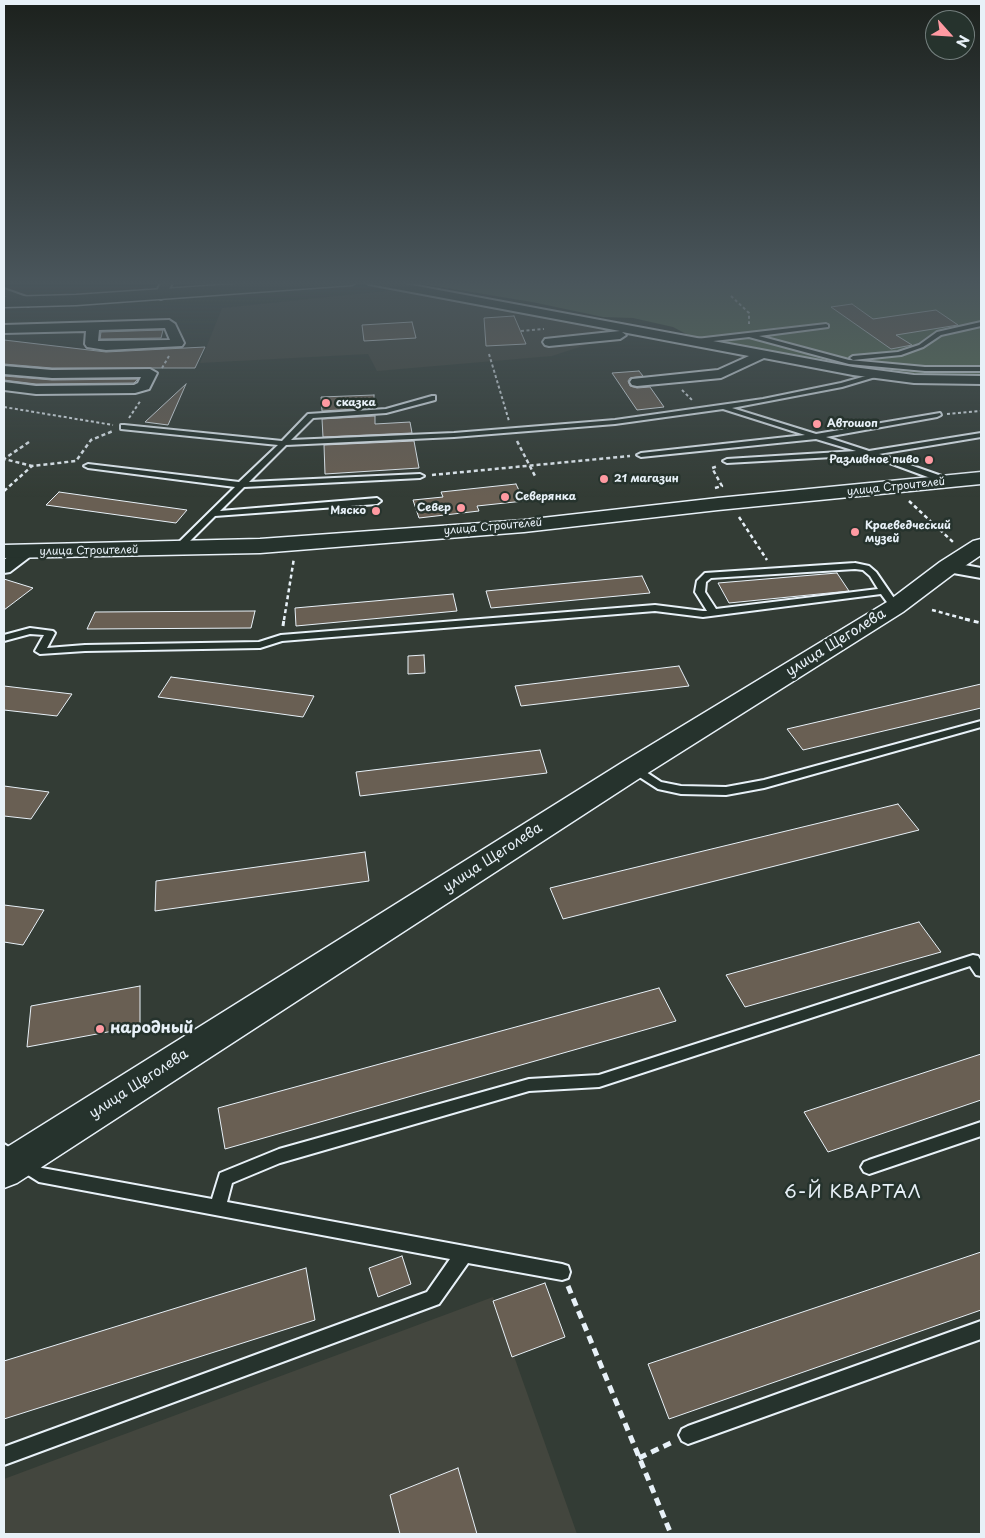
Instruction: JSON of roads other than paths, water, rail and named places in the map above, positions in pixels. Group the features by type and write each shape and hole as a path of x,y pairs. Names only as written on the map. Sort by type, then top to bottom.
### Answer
{"street":[{"path":"756,353 853,371 914,379 981,380"},
{"path":"637,382 721,374 763,354"},
{"path":"4,370 52,374 150,373 144,386 135,389 36,390 4,386"},
{"name":"улица Строителей","path":"8,555 297,543 524,526 708,505 981,478"},
{"name":"улица Щеголева","path":"8,1161 633,769 890,599 969,560"}],"lane":[{"path":"812,353 872,366 924,369 981,369"},
{"path":"838,360 903,353"},
{"path":"124,427 283,443 434,436 615,422 763,401 834,387 880,374"},
{"path":"177,549 311,416 386,411 432,398"},
{"path":"722,407 812,437 869,453 946,481"},
{"path":"641,454 812,437 938,415"},
{"path":"728,461 869,453 981,435"},
{"path":"88,466 241,485 420,476"},
{"path":"212,514 377,501"},
{"path":"713,612 700,592 702,581 708,575 856,566 866,568 873,574 890,599"},
{"path":"4,638 30,630 50,633 40,651 85,648 260,646 281,638 655,608 703,614 890,599"},
{"path":"633,769 658,785 665,787 681,790 726,791 764,784 981,724"},
{"path":"217,1208 226,1178 279,1156 529,1085 599,1081 973,960 981,971"},
{"path":"869,1167 981,1129"},
{"path":"8,1161 39,1175 562,1272"},
{"path":"4,1456 433,1298 465,1253"},
{"path":"688,1435 981,1330"}],"place":[{"name":"сказка","path":"326,403"},
{"name":"Автошоп","path":"817,424"},
{"name":"Разливное пиво","path":"929,460"},
{"name":"21 магазин","path":"604,479"},
{"name":"Северянка","path":"505,497"},
{"name":"Север","path":"461,508"},
{"name":"Мяско","path":"376,511"},
{"name":"Краеведческий музей","path":"855,532"},
{"name":"народный","path":"100,1029"}],"district":[{"name":"6-Й КВАРТАЛ","path":"853,1193"}]}
